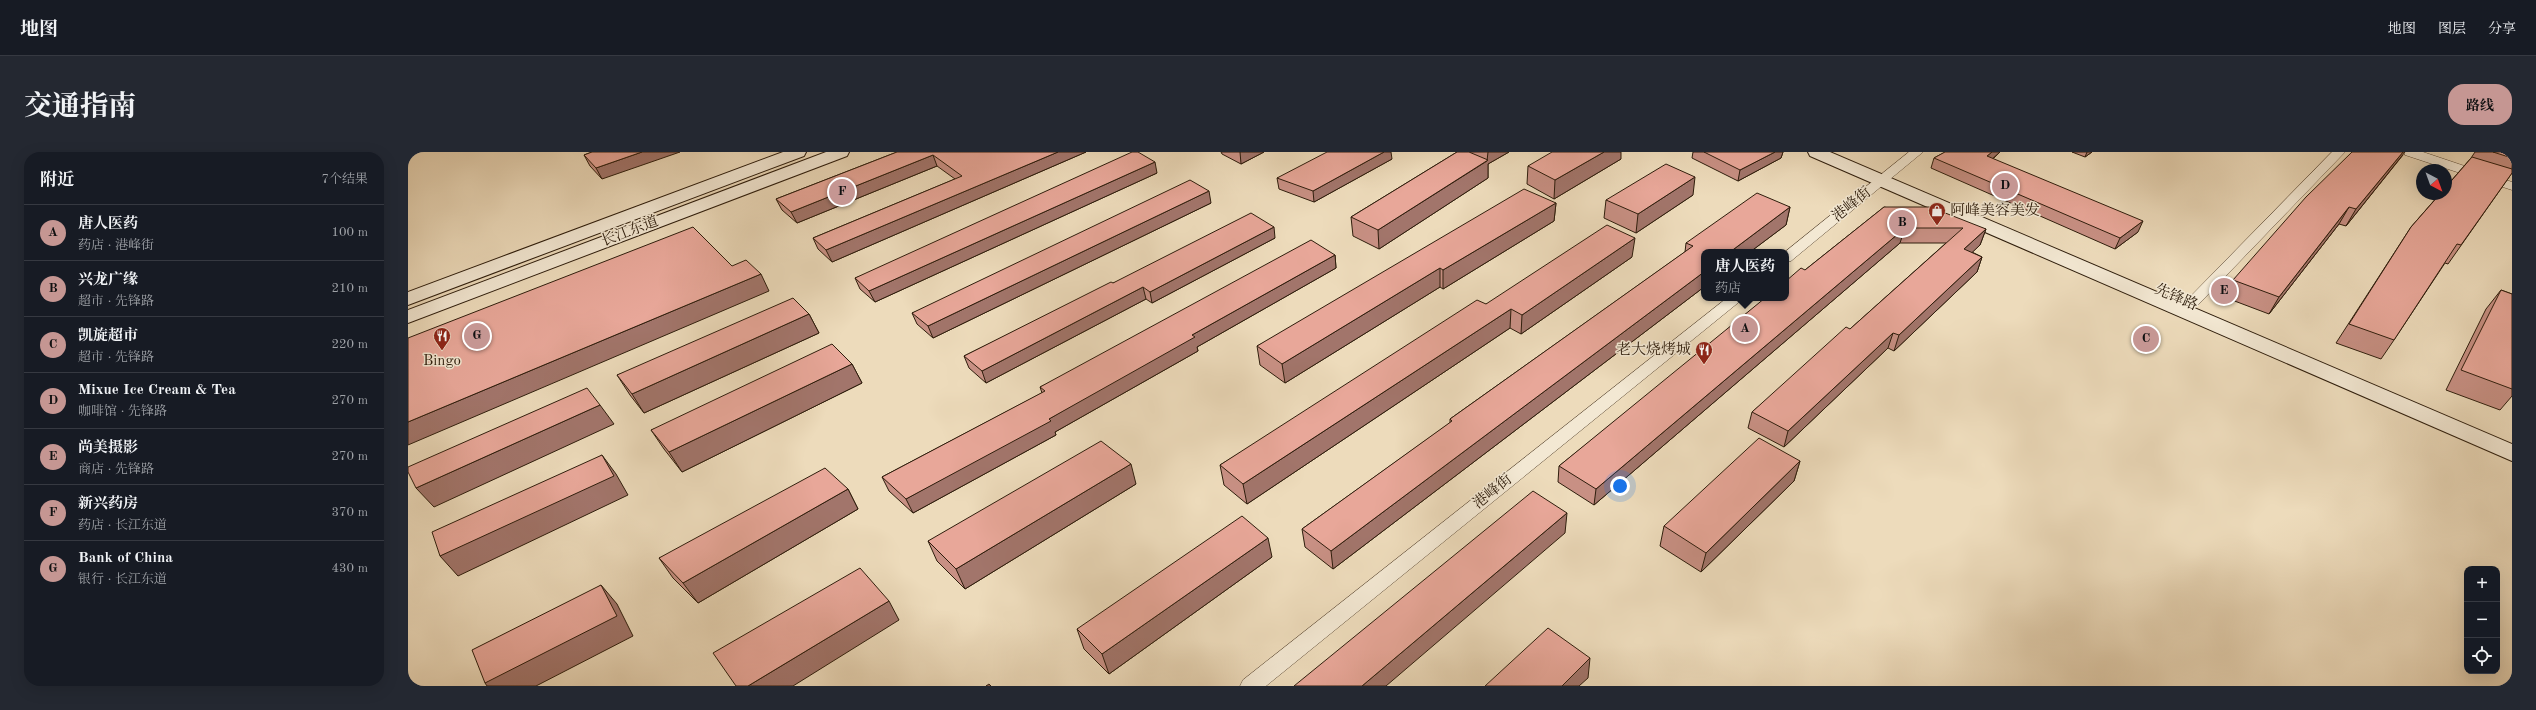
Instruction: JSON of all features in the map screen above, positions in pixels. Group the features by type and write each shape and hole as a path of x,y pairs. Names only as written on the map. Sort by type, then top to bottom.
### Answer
{"street":[{"name":"长江东道","path":"411,312 798,152"},
{"name":"长江东道","path":"411,312 841,152"},
{"path":"1816,152 1886,177 2512,453"},
{"name":"先锋路","path":"1839,152 1886,177 2191,304 2512,443"},
{"name":"港峰街","path":"1789,256 1917,152"},
{"path":"2191,304 2339,152"},
{"path":"2410,152 2512,186"},
{"name":"港峰街","path":"1251,686 1732,301"}],"building":[{"path":"592,152 642,152 596,168 584,155"},
{"path":"897,152 1058,152 826,250 813,238 962,176 933,155 791,212 776,199"},
{"path":"1132,152 1138,152 1155,162 869,291 855,278"},
{"path":"1327,152 1384,152 1313,191 1277,178"},
{"path":"1457,152 1469,152 1488,160 1378,230 1351,217"},
{"path":"1552,152 1604,152 1555,180 1528,166"},
{"path":"1704,152 1775,152 1740,170"},
{"path":"1945,152 1992,152 1987,156 2143,221 2120,238 1934,158"},
{"path":"2352,152 2403,152 2356,209 2349,207 2279,297 2233,280 2306,197"},
{"path":"2493,152 2512,152 2512,158"},
{"path":"2472,157 2512,169 2512,173 2461,245 2457,244 2394,340 2349,324 2411,227 2435,200 2452,200 2452,180"},
{"path":"1666,164 1695,177 1638,214 1606,200"},
{"path":"1190,180 1209,191 928,326 912,313"},
{"path":"1524,189 1556,203 1443,270 1440,268 1282,364 1257,346"},
{"path":"1757,193 1790,207 1734,249 1701,249 1701,274 1331,551 1302,529 1452,421 1450,419 1693,246 1686,243"},
{"path":"1884,207 1930,207 1986,229 1964,249 1982,257 1899,335 1893,333 1788,431 1752,412 1846,327 1850,329 1963,228 1905,228 1596,489 1559,466 1761,301 1789,301 1789,278 1801,268 1805,270"},
{"path":"1251,213 1274,227 1150,292 1143,287 982,371 964,356 1111,282 1113,283"},
{"path":"1607,225 1635,238 1522,315 1511,309 1243,484 1220,465 1477,300 1486,304"},
{"path":"693,227 732,266 746,260 761,274 408,422 408,338"},
{"path":"1311,240 1335,255 1192,335 1195,337 1049,419 1051,421 906,499 882,477 1045,391 1040,387"},
{"path":"2501,290 2512,294 2512,389 2461,370"},
{"path":"793,298 809,314 632,394 617,375"},
{"path":"832,344 852,364 669,452 651,430"},
{"path":"587,388 600,405 416,488 408,472 408,467"},
{"path":"1759,438 1800,461 1706,553 1664,526"},
{"path":"1101,441 1131,464 956,569 928,541"},
{"path":"602,455 614,476 440,556 432,532"},
{"path":"825,468 848,489 683,583 659,558"},
{"path":"1533,491 1567,513 1362,686 1294,686"},
{"path":"1242,516 1268,538 1102,654 1077,629"},
{"path":"860,568 889,601 748,686 736,686 713,653"},
{"path":"601,585 617,616 485,683 472,650"},
{"path":"1548,628 1590,658 1562,686 1485,686"}],"place":[{"name":"Mixue Ice Cream & Tea","path":"2005,186"},
{"name":"新兴药房","path":"842,192"},
{"name":"兴龙广缘","path":"1902,223"},
{"name":"阿峰美容美发","path":"1937,226"},
{"name":"尚美摄影","path":"2224,291"},
{"name":"唐人医药","path":"1745,329"},
{"name":"Bank of China","path":"477,336"},
{"name":"凯旋超市","path":"2146,339"},
{"name":"Bingo","path":"442,351"},
{"name":"老大烧烤城","path":"1704,365"}]}
